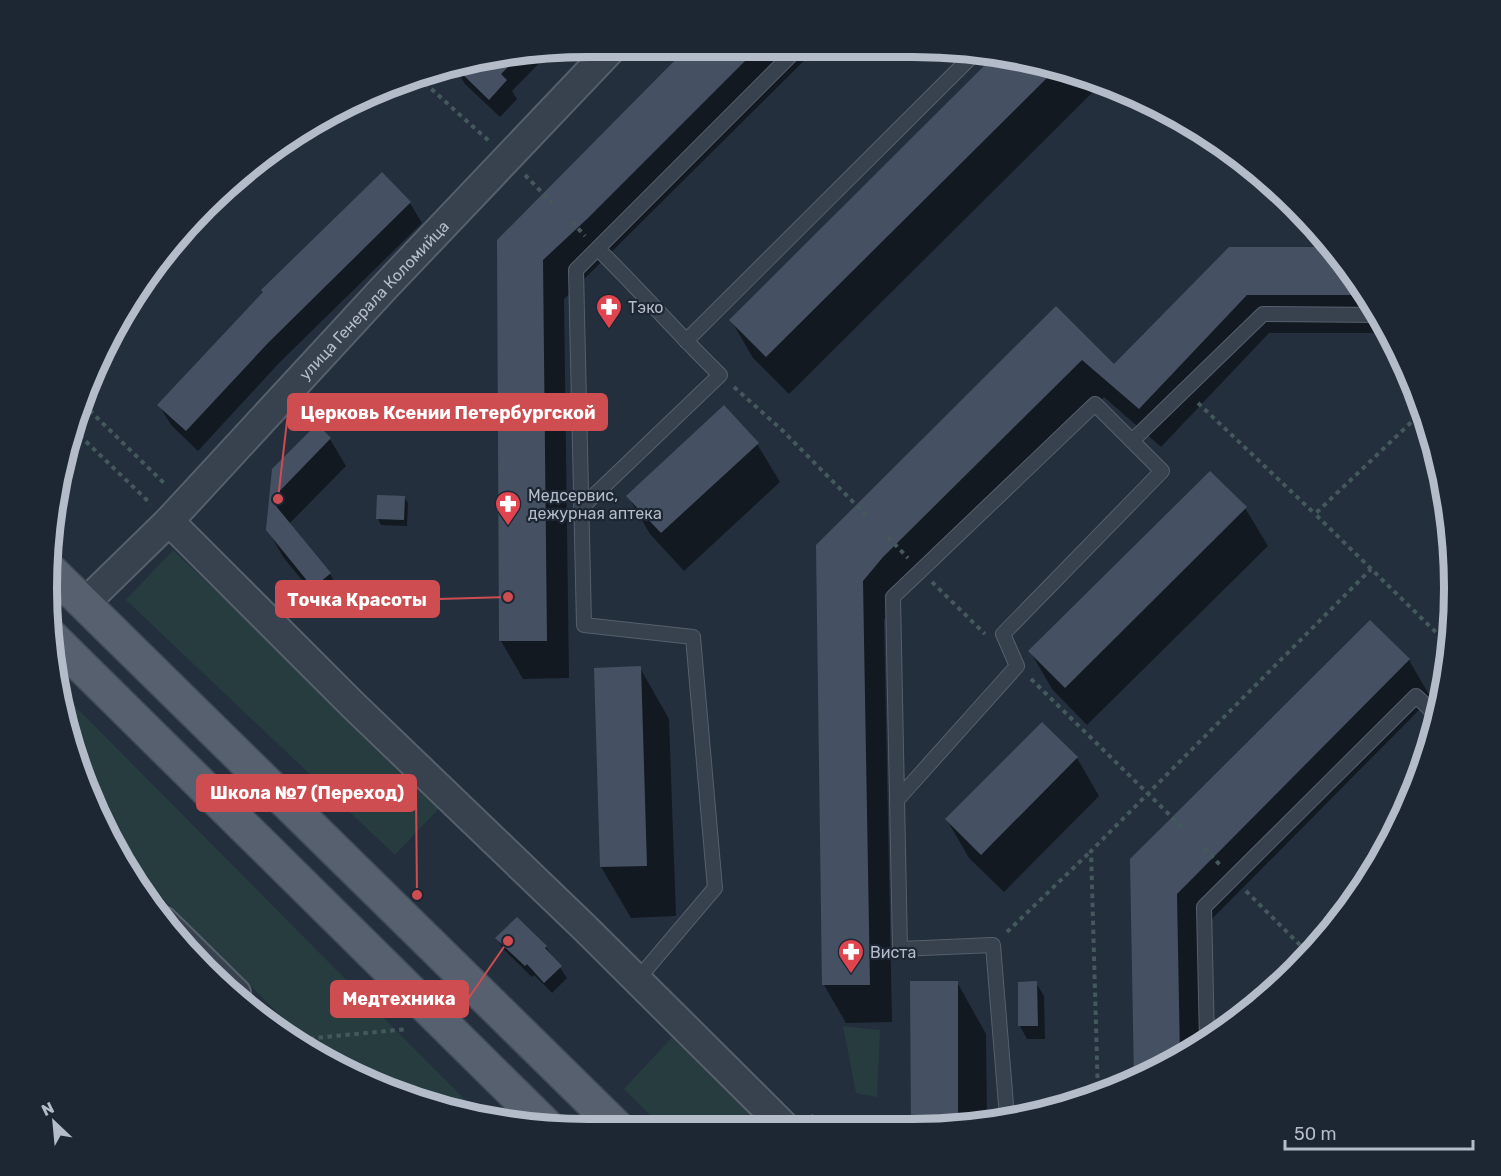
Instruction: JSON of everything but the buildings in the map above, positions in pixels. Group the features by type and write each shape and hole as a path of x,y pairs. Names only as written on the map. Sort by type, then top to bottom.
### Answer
{"main road":[{"path":"57,577 609,1119"},
{"path":"61,646 537,1116"}],"street":[{"name":"улица Генерала Коломийца","path":"84,604 169,521 385,287 604,57"},
{"path":"169,521 354,706 585,928 777,1119"}],"lane":[{"path":"637,980 715,888 693,637 584,625 576,270 789,57"},
{"path":"686,341 968,60"},
{"path":"581,508 720,375 598,249"},
{"path":"1132,441 1263,314 1368,315"},
{"path":"897,800 1017,666 1003,634 1162,471 1095,404 893,597 897,800 900,949 993,945 1006,1111"},
{"path":"1207,1031 1204,907 1416,696 1430,709"}],"path":[{"path":"424,83 508,158 552,203"},
{"path":"720,375 782,430 867,516"},
{"path":"1184,390 1441,638"},
{"path":"1315,514 1416,417"},
{"path":"80,435 169,521"},
{"path":"993,945 1091,851 1371,569"},
{"path":"1090,736 1183,828"},
{"path":"1204,848 1303,948"},
{"path":"1091,851 1098,1086"},
{"path":"311,1041 314,1038 410,1029"}],"green space":[{"path":"173,550 442,805 395,855 126,600"},
{"path":"69,700 471,1106 417,1091 385,1079 322,1048 298,1033 144,880 128,854 97,791 85,759"},
{"path":"843,1026 880,1030 877,1097 856,1093"},
{"path":"676,1033 763,1119 654,1119 624,1089"}],"place":[{"name":"Тэко","path":"609,330"},
{"name":"Церковь Ксении Петербургской","path":"278,499"},
{"name":"Медсервис, дежурная аптека","path":"508,527"},
{"name":"Точка Красоты","path":"508,597"},
{"name":"Школа №7 (Переход)","path":"417,895"},
{"name":"Медтехника","path":"508,941"},
{"name":"Виста","path":"851,975"}]}
